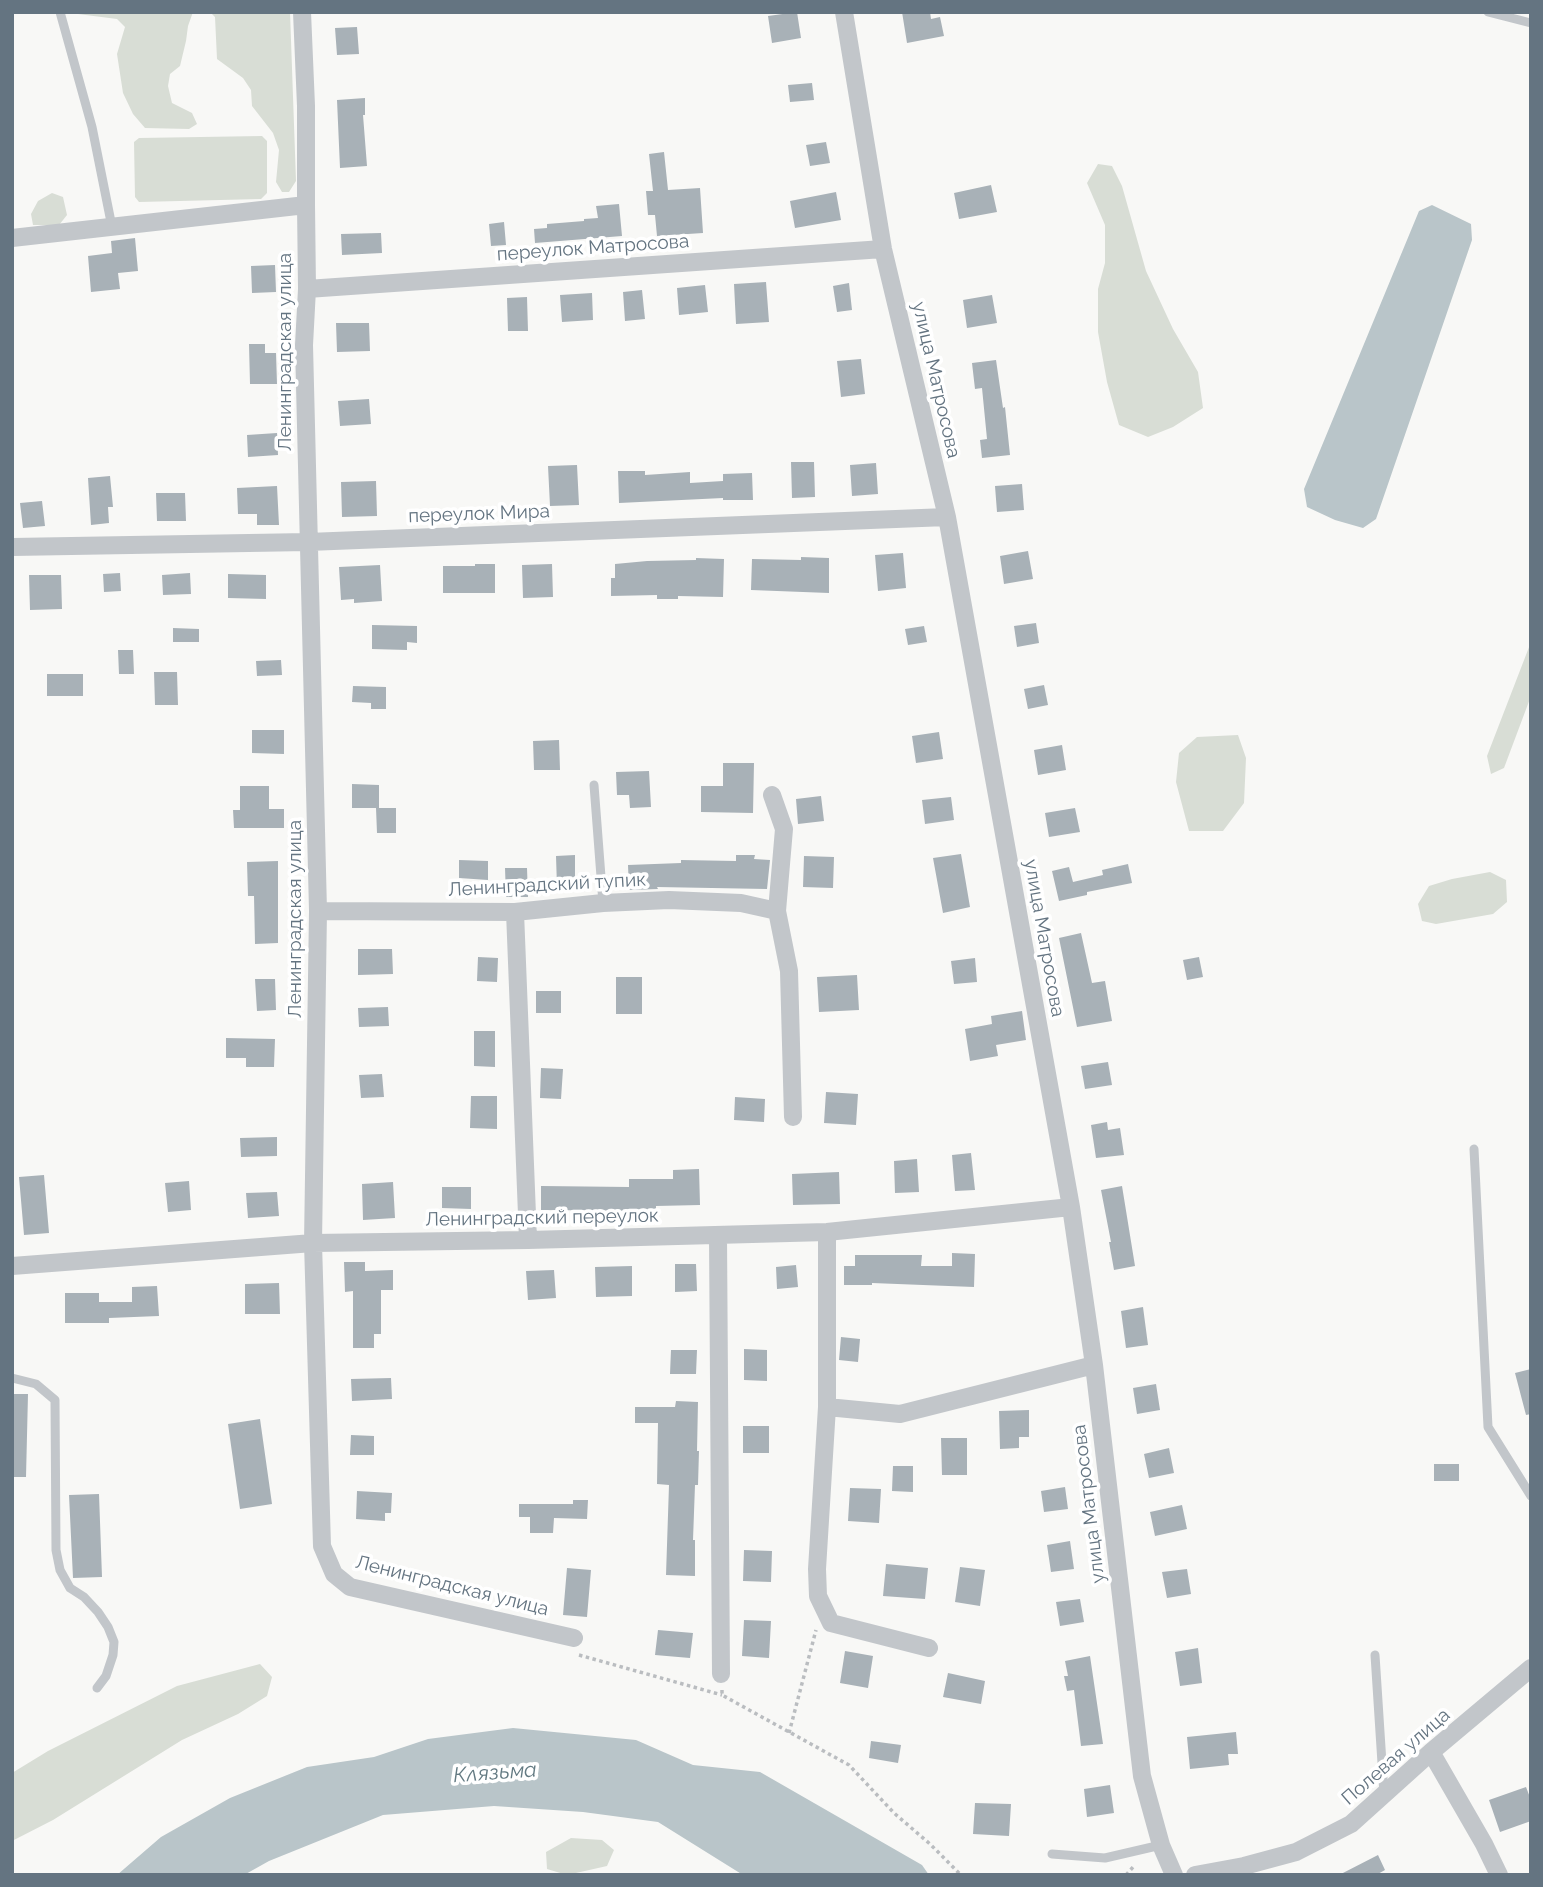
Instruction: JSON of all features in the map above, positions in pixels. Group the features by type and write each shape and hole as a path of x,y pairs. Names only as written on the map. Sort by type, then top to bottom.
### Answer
{"street":[{"name":"Ленинградская улица","path":"302,12 306,106 307,289 304,345 318,911 313,1243 322,1546 334,1574 350,1587 574,1638"},
{"name":"улица Матросова","path":"844,12 883,249 947,517 1071,1207 1094,1365 1142,1776 1161,1845 1174,1875"},
{"path":"12,238 306,205"},
{"name":"переулок Матросова","path":"307,289 883,249"},
{"name":"переулок Мира","path":"12,547 308,542 947,517"},
{"path":"772,795 784,829 778,911 789,971 793,1117"},
{"name":"Ленинградский тупик","path":"318,911 515,912 668,900 741,903 778,911"},
{"path":"515,912 528,1240"},
{"name":"Ленинградский переулок","path":"12,1266 313,1243 827,1232 1071,1207"},
{"path":"827,1232 827,1407 817,1569 818,1596 831,1623 929,1648"},
{"path":"719,1236 722,1674"},
{"path":"827,1407 900,1414 1094,1365"},
{"name":"Полевая улица","path":"1195,1875 1244,1867 1296,1852 1351,1825 1431,1752 1531,1668"},
{"path":"1431,1752 1499,1875"}],"lane":[{"path":"60,12 92,127 112,227"},
{"path":"1488,12 1531,23"},
{"path":"594,785 603,903"},
{"path":"1474,1149 1488,1427 1531,1496"},
{"path":"12,1378 36,1384 55,1401 56,1549 60,1570 70,1588 84,1597 98,1612 114,1642 106,1676 97,1688"},
{"path":"1374,1655 1384,1795"},
{"path":"1052,1854 1105,1858 1161,1845"}],"path":[{"path":"789,1733 823,1605"},
{"path":"574,1638 576,1654 722,1695 849,1765 894,1813 961,1875"},
{"path":"722,1674 722,1695"}],"shaded area":[{"path":"76,12 193,12 180,66 170,74 168,86 172,103 192,113 197,124 189,129 145,128 133,114 123,93 117,54 125,27 117,19"},
{"path":"210,12 290,12 296,181 289,192 282,192 276,182 279,150 273,133 252,106 251,90 243,78 217,59 215,17"},
{"path":"262,136 267,141 267,193 261,199 139,202 135,197 134,142 139,138"},
{"path":"1098,164 1112,166 1122,186 1146,271 1173,329 1198,372 1203,408 1173,427 1148,437 1119,425 1107,382 1098,332 1098,289 1105,263 1105,225 1087,183"},
{"path":"52,193 63,197 67,215 59,225 33,225 31,214 38,201"},
{"path":"1531,642 1531,696 1504,768 1491,774 1487,756"},
{"path":"1238,735 1246,758 1244,803 1223,831 1189,831 1176,782 1179,753 1197,737"},
{"path":"1490,872 1506,880 1507,902 1493,914 1436,924 1422,921 1418,904 1429,886"},
{"path":"260,1664 272,1677 267,1696 238,1714 182,1740 53,1820 12,1841 12,1773 48,1751 177,1686"},
{"path":"571,1838 602,1840 614,1850 607,1866 567,1875 547,1869 546,1852"}],"water":[{"path":"1432,205 1471,224 1472,240 1376,519 1363,528 1335,520 1307,507 1304,489 1419,211"},
{"name":"Клязьма","path":"513,1728 636,1740 693,1765 760,1772 922,1865 929,1875 743,1875 658,1822 583,1812 494,1806 383,1815 269,1861 244,1875 117,1875 161,1837 230,1798 307,1767 374,1757 428,1739"}],"building":[{"path":"797,12 801,38 772,43 768,16"},
{"path":"902,12 930,12 931,19 940,17 944,36 907,43"},
{"path":"357,27 359,54 337,55 335,28"},
{"path":"812,83 814,100 790,102 788,85"},
{"path":"365,98 363,115 367,166 340,168 337,100"},
{"path":"826,142 830,163 810,166 806,145"},
{"path":"664,152 668,190 700,188 703,233 657,236 655,215 648,215 646,191 653,191 649,154"},
{"path":"991,185 997,212 959,219 954,193"},
{"path":"836,192 841,220 795,228 790,201"},
{"path":"619,204 622,236 535,243 534,229 547,228 547,224 598,218 596,206"},
{"path":"504,222 506,245 491,246 489,224"},
{"path":"381,233 382,253 342,255 341,234"},
{"path":"135,238 138,271 118,273 120,289 91,292 88,256 112,253 111,241"},
{"path":"275,265 276,292 252,293 251,266"},
{"path":"766,282 769,322 736,324 734,284"},
{"path":"849,283 852,310 837,312 833,286"},
{"path":"705,285 708,312 679,315 677,288"},
{"path":"642,290 645,319 625,321 623,292"},
{"path":"592,293 593,320 562,322 560,295"},
{"path":"992,295 997,323 967,328 963,300"},
{"path":"527,297 528,331 508,331 507,298"},
{"path":"336,323 369,323 370,351 337,352"},
{"path":"249,344 265,344 265,353 276,353 277,384 250,384"},
{"path":"861,359 865,394 841,397 837,361"},
{"path":"996,360 1010,455 982,458 980,440 987,439 982,388 975,389 972,363"},
{"path":"369,399 371,424 340,426 338,401"},
{"path":"277,433 278,455 248,457 247,435"},
{"path":"791,462 814,462 815,497 792,498"},
{"path":"876,463 878,494 852,496 850,465"},
{"path":"577,465 579,505 550,506 548,466"},
{"path":"618,471 645,471 645,475 690,472 690,483 723,481 723,474 752,473 753,500 723,498 619,503"},
{"path":"110,476 113,507 108,507 109,523 91,525 88,478"},
{"path":"376,481 377,516 342,517 341,482"},
{"path":"1022,484 1024,510 997,512 995,486"},
{"path":"277,486 279,525 257,525 257,514 238,514 237,488"},
{"path":"156,493 185,493 186,521 157,521"},
{"path":"42,501 45,526 23,528 20,503"},
{"path":"1028,551 1033,579 1004,584 1000,556"},
{"path":"903,553 906,588 878,591 875,555"},
{"path":"801,557 829,558 829,593 751,590 752,559 801,560"},
{"path":"696,558 724,559 723,597 678,596 678,599 657,599 657,595 611,596 611,578 615,578 615,564"},
{"path":"495,564 495,593 443,593 443,566"},
{"path":"552,564 553,597 523,598 522,565"},
{"path":"380,565 382,601 354,603 354,599 341,600 339,567"},
{"path":"120,573 121,591 104,592 103,574"},
{"path":"190,573 191,594 163,595 162,575"},
{"path":"228,574 266,575 266,599 228,598"},
{"path":"29,575 61,575 62,609 30,610"},
{"path":"1036,623 1039,643 1017,647 1014,626"},
{"path":"372,625 417,626 417,643 407,642 407,650 372,649"},
{"path":"924,626 927,642 908,645 905,629"},
{"path":"173,628 199,629 199,642 173,642"},
{"path":"118,650 133,650 134,674 119,674"},
{"path":"281,660 282,675 257,676 256,661"},
{"path":"154,672 177,672 178,705 155,705"},
{"path":"47,674 83,674 83,696 47,696"},
{"path":"1044,685 1048,705 1028,709 1024,689"},
{"path":"353,686 386,687 386,709 371,709 371,703 352,702"},
{"path":"252,730 284,730 284,754 252,753"},
{"path":"939,732 943,759 916,763 912,736"},
{"path":"559,740 560,770 534,770 533,741"},
{"path":"1062,745 1066,770 1038,775 1034,750"},
{"path":"723,763 754,763 753,813 701,812 701,786 723,786"},
{"path":"649,771 651,807 630,808 629,795 617,795 616,772"},
{"path":"352,784 379,785 379,808 352,808"},
{"path":"240,786 269,786 269,809 284,809 284,828 234,828 233,810 240,810"},
{"path":"821,796 824,821 798,824 796,799"},
{"path":"951,797 954,820 925,824 922,800"},
{"path":"376,808 396,808 396,833 377,833"},
{"path":"1075,808 1080,832 1049,837 1045,813"},
{"path":"961,854 970,907 943,913 933,858"},
{"path":"575,855 575,887 557,887 556,856"},
{"path":"736,855 755,855 754,859 770,860 767,889 657,887 658,889 629,890 628,865 681,863 681,860 736,861"},
{"path":"804,856 834,857 833,888 803,887"},
{"path":"459,860 488,861 488,880 459,878"},
{"path":"278,861 278,943 255,944 254,896 248,896 247,862"},
{"path":"1128,864 1132,883 1059,901 1052,871 1069,867 1073,882 1103,875 1102,870"},
{"path":"505,868 527,868 528,897 506,897"},
{"path":"1081,933 1092,983 1105,981 1112,1021 1077,1027 1059,938"},
{"path":"358,949 392,949 393,974 358,975"},
{"path":"478,957 498,958 497,982 477,981"},
{"path":"1199,957 1203,977 1187,980 1183,960"},
{"path":"975,958 977,982 954,984 951,961"},
{"path":"857,975 859,1010 819,1012 817,977"},
{"path":"616,977 642,977 642,1014 616,1014"},
{"path":"255,979 275,979 276,1010 257,1011"},
{"path":"536,991 561,991 561,1013 536,1013"},
{"path":"388,1007 389,1026 359,1027 358,1008"},
{"path":"1022,1011 1026,1040 996,1045 998,1056 970,1061 965,1029 992,1024 991,1016"},
{"path":"474,1031 495,1031 495,1067 474,1066"},
{"path":"226,1038 275,1039 274,1067 246,1067 246,1058 226,1058"},
{"path":"1108,1062 1112,1085 1085,1089 1081,1066"},
{"path":"541,1068 563,1069 561,1099 540,1098"},
{"path":"382,1074 384,1097 361,1098 359,1075"},
{"path":"826,1092 858,1094 856,1125 824,1123"},
{"path":"471,1096 497,1096 497,1129 470,1128"},
{"path":"735,1097 765,1099 764,1122 734,1120"},
{"path":"1107,1122 1108,1130 1120,1128 1124,1155 1096,1158 1091,1125"},
{"path":"277,1137 277,1156 241,1157 240,1138"},
{"path":"971,1153 975,1190 955,1191 952,1155"},
{"path":"917,1159 919,1192 895,1193 894,1161"},
{"path":"699,1169 700,1205 656,1206 656,1211 541,1210 541,1186 629,1187 629,1179 673,1179 673,1170"},
{"path":"839,1172 840,1204 793,1205 792,1174"},
{"path":"44,1175 49,1233 24,1235 19,1177"},
{"path":"189,1181 191,1210 168,1212 165,1183"},
{"path":"393,1182 395,1218 363,1220 362,1184"},
{"path":"1122,1186 1135,1266 1114,1270 1101,1190"},
{"path":"442,1187 471,1187 471,1209 442,1208"},
{"path":"277,1192 279,1216 248,1218 246,1193"},
{"path":"952,1253 975,1254 974,1287 872,1283 844,1285 844,1266 855,1266 855,1255 922,1255 921,1266 952,1266"},
{"path":"344,1262 365,1262 365,1271 393,1270 393,1290 381,1290 381,1334 374,1334 374,1348 353,1348 353,1291 345,1292"},
{"path":"675,1264 696,1264 697,1291 675,1292"},
{"path":"796,1265 798,1287 777,1289 776,1267"},
{"path":"632,1266 632,1296 596,1297 595,1267"},
{"path":"554,1270 556,1298 528,1300 526,1271"},
{"path":"279,1283 280,1314 245,1314 245,1284"},
{"path":"157,1286 159,1316 109,1318 109,1323 65,1323 65,1293 99,1293 99,1302 132,1302 132,1287"},
{"path":"1143,1307 1148,1345 1126,1348 1121,1311"},
{"path":"841,1337 860,1339 858,1362 839,1360"},
{"path":"744,1349 767,1350 767,1381 744,1380"},
{"path":"671,1350 697,1350 696,1374 670,1374"},
{"path":"1531,1369 1531,1414 1526,1415 1515,1373"},
{"path":"391,1378 392,1399 352,1401 351,1379"},
{"path":"1156,1384 1160,1410 1137,1414 1133,1388"},
{"path":"12,1394 28,1394 26,1477 12,1477"},
{"path":"676,1401 698,1402 698,1485 695,1485 693,1540 695,1576 666,1575 669,1485 657,1484 658,1423 635,1423 635,1407 675,1407"},
{"path":"1029,1410 1029,1437 1019,1437 1019,1448 1000,1449 999,1411"},
{"path":"260,1419 272,1504 240,1509 228,1424"},
{"path":"743,1426 769,1426 769,1453 743,1453"},
{"path":"351,1435 374,1436 374,1455 350,1455"},
{"path":"941,1438 967,1438 967,1475 942,1475"},
{"path":"1169,1448 1174,1473 1149,1478 1144,1454"},
{"path":"1434,1464 1459,1464 1459,1481 1434,1481"},
{"path":"893,1466 913,1466 913,1492 892,1491"},
{"path":"1065,1487 1068,1509 1044,1512 1041,1491"},
{"path":"850,1488 881,1489 879,1523 848,1521"},
{"path":"357,1491 392,1493 391,1513 385,1513 385,1521 356,1519"},
{"path":"99,1494 102,1577 73,1578 69,1495"},
{"path":"573,1500 588,1500 587,1519 554,1518 553,1533 530,1533 530,1517 519,1517 519,1504 573,1504"},
{"path":"1182,1505 1187,1529 1155,1536 1150,1512"},
{"path":"1070,1541 1074,1569 1051,1572 1047,1545"},
{"path":"744,1550 772,1551 771,1582 743,1581"},
{"path":"886,1564 928,1568 925,1599 883,1596"},
{"path":"960,1567 985,1570 980,1606 955,1602"},
{"path":"567,1568 591,1570 587,1617 563,1615"},
{"path":"1187,1569 1191,1594 1167,1598 1162,1572"},
{"path":"1080,1599 1084,1622 1060,1626 1056,1602"},
{"path":"744,1620 771,1621 769,1658 742,1656"},
{"path":"658,1630 693,1633 690,1658 655,1655"},
{"path":"1198,1648 1202,1683 1180,1686 1175,1652"},
{"path":"845,1651 873,1656 868,1688 840,1683"},
{"path":"1090,1656 1103,1744 1081,1746 1074,1690 1067,1691 1064,1676 1068,1676 1065,1661"},
{"path":"948,1673 985,1681 981,1704 943,1697"},
{"path":"1236,1732 1238,1754 1228,1754 1229,1765 1190,1769 1187,1737"},
{"path":"871,1741 901,1745 898,1763 869,1758"},
{"path":"1110,1785 1114,1813 1087,1817 1084,1789"},
{"path":"1526,1787 1531,1800 1531,1821 1500,1832 1489,1800"},
{"path":"975,1803 1011,1804 1009,1836 973,1834"},
{"path":"1378,1855 1385,1870 1376,1875 1339,1875"}]}
